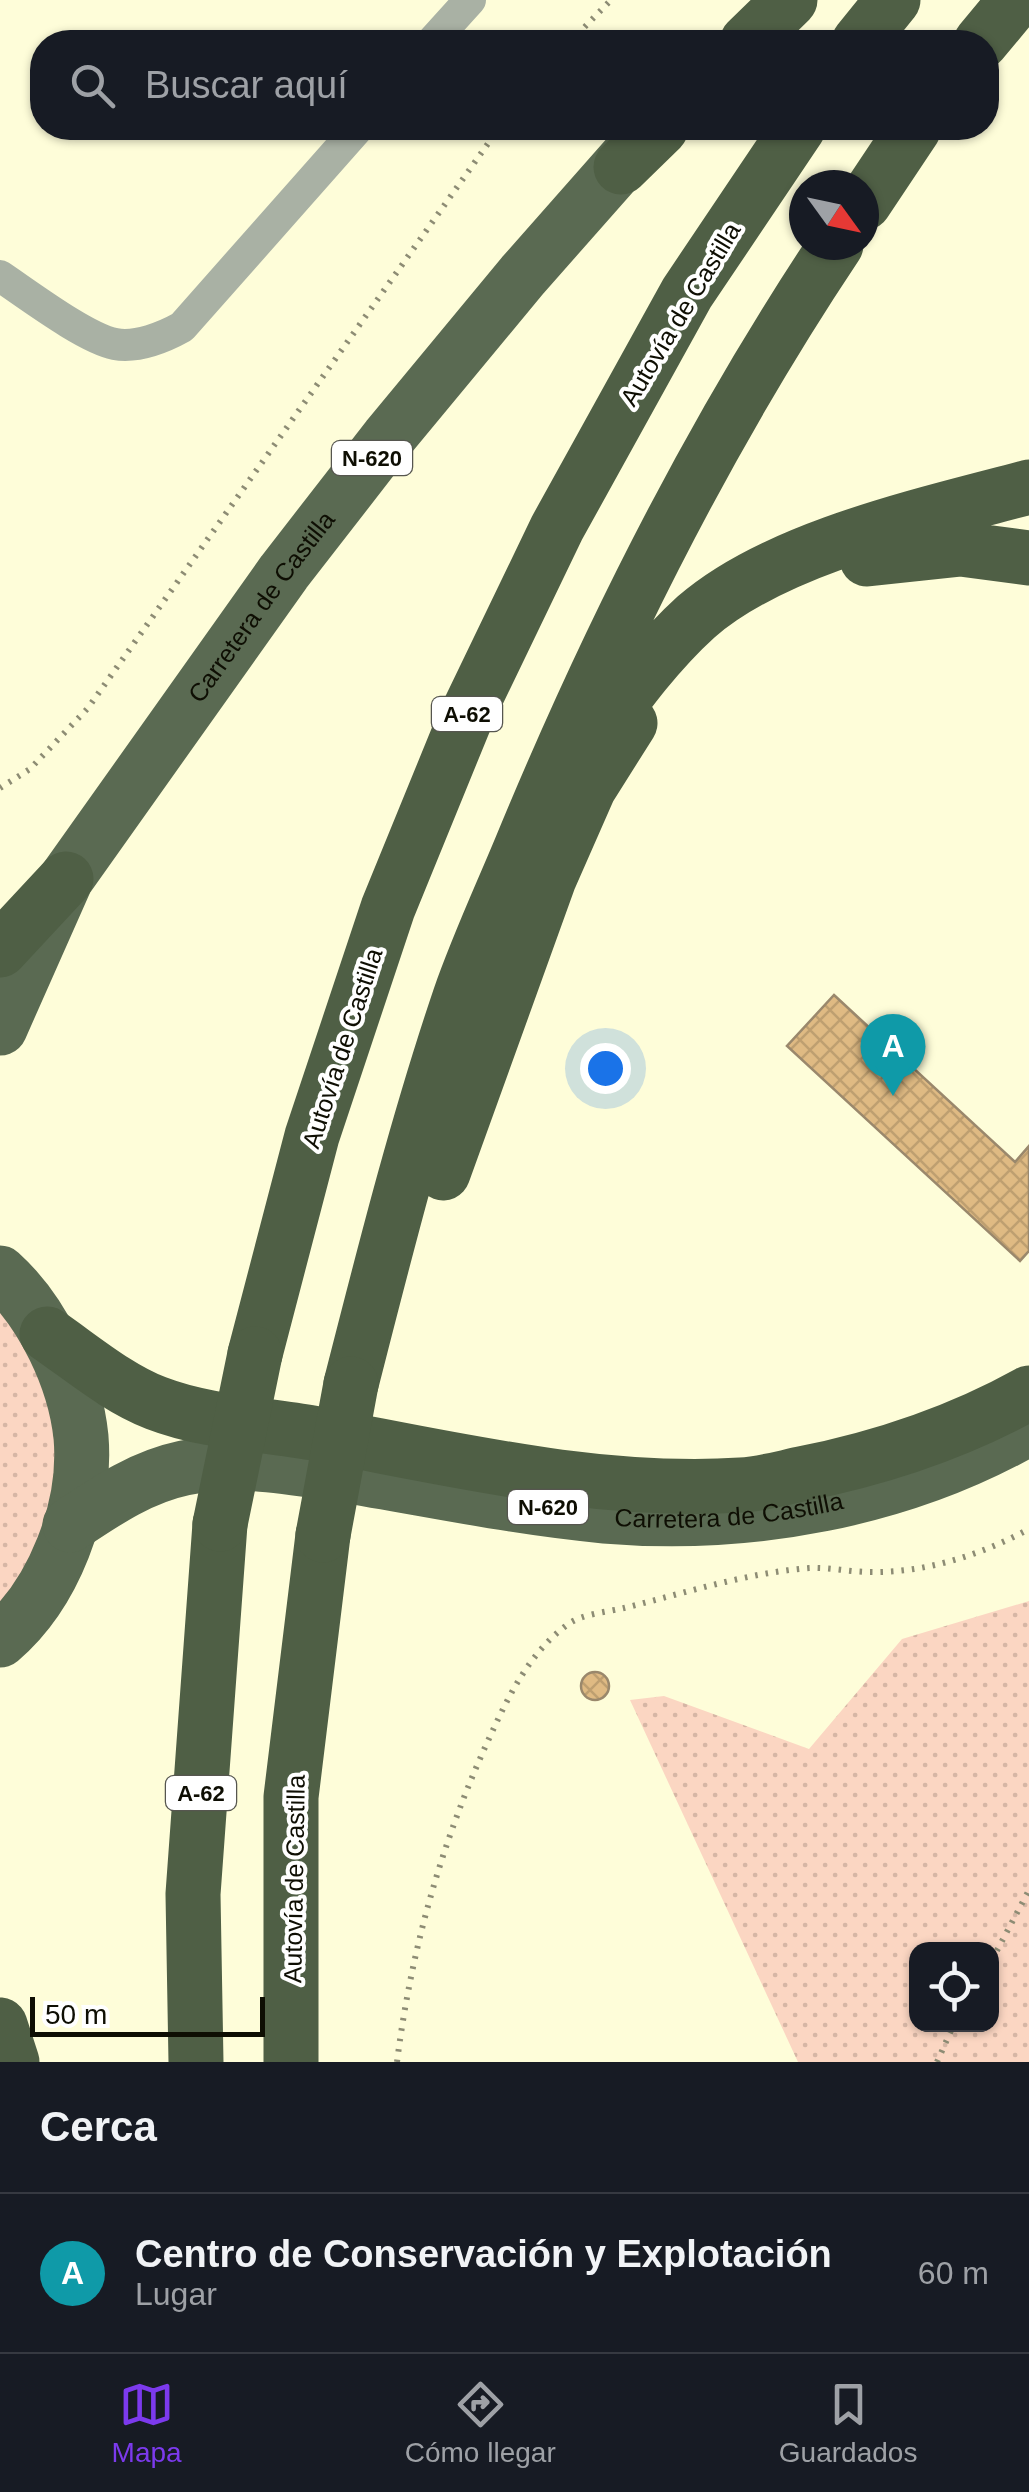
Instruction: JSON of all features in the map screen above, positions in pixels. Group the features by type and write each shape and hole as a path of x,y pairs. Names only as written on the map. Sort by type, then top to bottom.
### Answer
{"highway":[{"path":"731,30 756,0"},
{"path":"759,30 790,0"},
{"path":"869,30 893,0"},
{"path":"990,30 1016,0"},
{"name":"Autovía de Castilla","path":"196,2062 194,1894 220,1524 255,1354 318,1118 388,908 466,716 558,528 688,293 790,140"},
{"path":"879,180 906,140"},
{"name":"Carretera de Castilla","path":"0,1028 66,879 284,572 523,275 637,147"},
{"name":"Autovía de Castilla","path":"290,2062 291,1797 368,1388 397,1208 461,996 565,741 636,590 774,338 826,260"},
{"path":"417,1247 468,1056 557,812 585,752 652,661 699,614 761,574 876,528 1029,487"},
{"path":"368,1388 549,878 589,788 665,674 716,626 784,588 873,556 961,549 1029,558"},
{"path":"0,950 66,879"},
{"path":"0,1272 47,1334 68,1386 80,1437 78,1486 70,1525 45,1587 0,1640"},
{"path":"47,1334 125,1388 157,1404 207,1416 609,1483 745,1485 826,1469 885,1456 967,1424 1029,1393"},
{"name":"Carretera de Castilla","path":"70,1525 126,1488 185,1467 221,1465 285,1466 603,1516 751,1516 826,1504 887,1488 960,1462 1029,1428"},
{"path":"0,2024 12,2062"}],"street":[{"path":"443,30 470,0"},
{"path":"0,276 70,322 116,344 161,339 182,327 347,140"}],"path":[{"path":"582,30 612,0"},
{"path":"0,788 30,769 88,708 490,140"},
{"path":"398,2062 404,2010 423,1920 456,1810 501,1713 536,1651 570,1621 722,1583 811,1568 872,1572 930,1566 998,1546 1029,1530"},
{"path":"999,1947 1029,1890"},
{"path":"937,2062 950,2032"}],"shaded area":[{"path":"0,1301 15,1319 54,1412 56,1479 40,1544 0,1608"},
{"path":"1029,1601 1029,2062 798,2062 630,1700 664,1696 809,1749 902,1639"}],"building":[{"path":"834,995 1015,1162 1029,1146 1029,1251 1020,1261 787,1046"},
{"path":"595,1672 605,1676 609,1686 605,1696 595,1700 585,1696 581,1686 585,1676"}],"place":[{"name":"Centro de Conservación y Explotación","path":"893,1096"}]}
